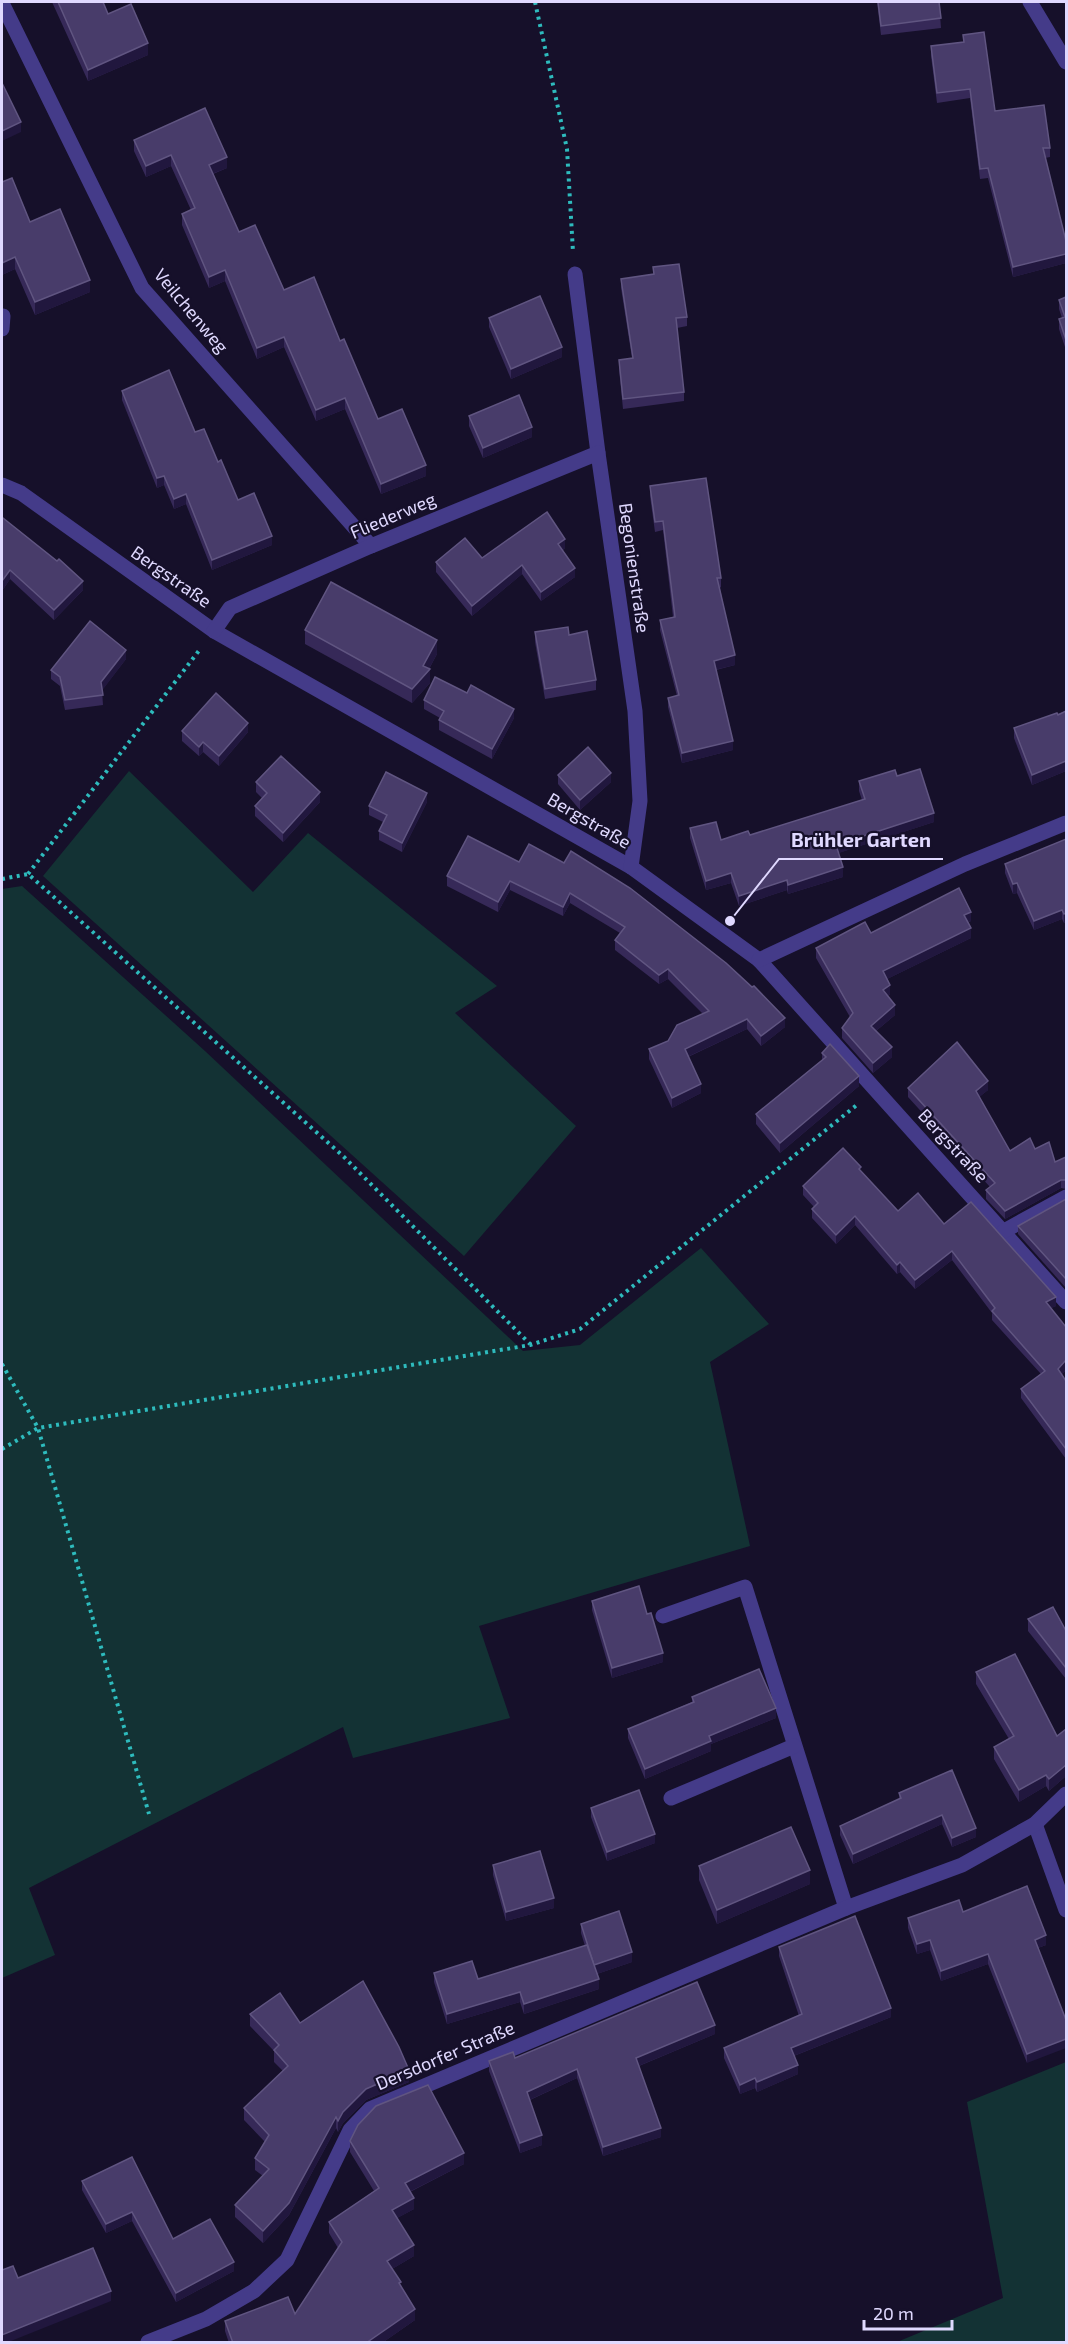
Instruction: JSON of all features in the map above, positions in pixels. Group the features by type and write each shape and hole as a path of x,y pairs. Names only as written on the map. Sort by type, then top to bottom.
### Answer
{"street":[{"path":"1030,2 1066,62"},
{"name":"Veilchenweg","path":"2,3 142,288 371,546"},
{"name":"Begonienstraße","path":"575,274 635,711 640,801 631,867"},
{"name":"Fliederweg","path":"214,631 230,608 371,546 598,453"},
{"name":"Bergstraße","path":"2,485 21,493 214,631 631,867 759,960 1066,1302"},
{"path":"759,960 965,864 1066,823"},
{"path":"1004,1231 1066,1197"},
{"path":"663,1616 745,1587 846,1908"},
{"path":"671,1798 794,1746"},
{"name":"Dersdorfer Straße","path":"148,2343 206,2319 254,2291 287,2260 350,2130 370,2109 846,1908 962,1865 1035,1824 1066,1794"},
{"path":"1035,1824 1066,1910"}],"path":[{"path":"535,2 567,149 575,274"},
{"path":"2,879 28,874 214,631"},
{"path":"28,874 343,1156 530,1345"},
{"path":"2,1449 38,1428 530,1345 580,1329 874,1090"},
{"path":"2,1364 38,1428 149,1814"}],"green space":[{"path":"129,771 253,892 308,833 497,986 455,1013 576,1126 464,1256 43,876"},
{"path":"22,886 205,1051 523,1351 580,1345 701,1248 769,1324 710,1362 750,1546 479,1626 510,1718 353,1758 343,1727 29,1888 55,1955 2,1978 2,889"},
{"path":"1066,2062 1066,2342 897,2342 1003,2298 967,2102"}],"building":[{"path":"58,2 103,2 108,14 131,4 148,43 88,70"},
{"path":"878,2 939,2 941,18 881,26"},
{"path":"984,32 995,111 1044,105 1050,148 1043,148 1066,241 1066,254 1013,267 988,168 980,169 970,89 937,93 931,46 964,42 963,35"},
{"path":"2,83 21,122 2,131"},
{"path":"205,108 227,157 209,165 239,232 255,225 284,290 314,277 340,341 344,339 378,419 402,409 426,465 381,484 345,398 316,410 284,337 257,348 225,270 209,277 182,214 195,208 171,155 146,166 134,140"},
{"path":"12,178 30,222 60,209 90,280 35,302 15,257 2,263 2,182"},
{"path":"679,264 687,317 676,318 684,392 623,399 619,360 633,358 621,279 654,274 653,267"},
{"path":"540,296 562,347 511,369 489,318"},
{"path":"1066,297 1066,340 1059,319 1065,317 1059,300"},
{"path":"169,370 195,432 204,429 218,462 221,460 238,500 254,493 272,536 212,560 186,494 174,499 164,476 157,478 122,391"},
{"path":"519,395 532,427 483,448 469,416"},
{"path":"706,478 721,578 717,578 735,655 714,661 733,741 682,753 668,698 679,695 660,620 675,617 663,521 655,522 650,486"},
{"path":"547,512 565,539 558,544 575,568 541,592 522,565 472,606 436,562 465,538 482,558"},
{"path":"3,518 57,561 59,559 83,581 54,610 10,570 2,581"},
{"path":"331,582 437,640 423,666 430,669 412,689 305,630"},
{"path":"90,621 126,650 101,682 103,695 65,700 60,677 51,670"},
{"path":"568,627 569,635 587,631 596,680 545,689 535,632"},
{"path":"435,677 467,693 471,685 514,709 492,749 439,720 444,711 424,700"},
{"path":"216,693 248,723 219,756 203,742 199,747 182,731"},
{"path":"1066,711 1066,761 1032,775 1014,728"},
{"path":"588,747 611,773 580,800 558,775"},
{"path":"281,756 320,792 283,833 255,806 267,793 256,782"},
{"path":"920,769 934,813 836,845 843,867 788,885 787,880 739,896 731,873 706,881 690,828 716,822 721,840 748,831 750,835 865,799 859,781 895,770 897,776"},
{"path":"386,772 427,793 402,843 379,831 387,815 369,806"},
{"path":"468,836 519,862 529,844 564,863 571,851 630,888 726,963 752,987 754,986 785,1018 761,1036 747,1019 685,1049 701,1084 672,1098 649,1049 668,1041 677,1025 709,1011 668,969 659,975 615,940 625,927 570,893 563,907 510,881 498,902 447,876"},
{"path":"1066,839 1066,913 1064,914 1062,910 1034,921 1017,883 1013,884 1005,864"},
{"path":"959,888 971,912 964,915 971,928 883,971 890,985 883,990 895,1005 871,1026 892,1047 873,1063 842,1028 853,1013 816,948 865,922 871,933"},
{"path":"957,1042 988,1081 976,1091 1010,1151 1030,1138 1035,1149 1049,1142 1055,1162 1066,1157 1066,1180 1061,1180 1005,1211 986,1190 995,1183 908,1088"},
{"path":"830,1044 859,1076 780,1143 756,1114 826,1057 822,1053"},
{"path":"843,1148 898,1211 918,1193 944,1224 971,1202 1056,1297 1046,1302 1066,1327 1066,1360 1058,1369 1066,1381 1066,1449 1021,1389 1045,1371 992,1311 995,1308 952,1251 915,1280 900,1262 897,1265 855,1216 836,1235 812,1209 818,1203 803,1186"},
{"path":"1066,1199 1066,1279 1018,1226"},
{"path":"639,1586 647,1614 651,1613 663,1653 612,1668 592,1601"},
{"path":"1053,1607 1066,1631 1066,1668 1028,1619"},
{"path":"1015,1654 1057,1736 1066,1729 1066,1765 1049,1779 1046,1775 1019,1790 994,1747 1014,1736 976,1672"},
{"path":"759,1669 776,1708 709,1736 711,1741 645,1769 628,1729 694,1702 692,1697"},
{"path":"952,1770 976,1828 952,1838 942,1815 853,1854 840,1826 901,1798 899,1793"},
{"path":"639,1790 655,1834 607,1852 591,1808"},
{"path":"791,1827 810,1870 717,1910 699,1866"},
{"path":"540,1851 554,1898 506,1912 493,1865"},
{"path":"1027,1886 1046,1935 1035,1940 1066,2020 1066,2039 1027,2054 988,1954 941,1971 930,1940 917,1944 908,1918 959,1900 963,1912"},
{"path":"619,1911 632,1952 594,1965 581,1924"},
{"path":"855,1916 891,2008 791,2048 798,2065 757,2082 755,2078 740,2085 724,2048 802,2014 779,1947"},
{"path":"587,1945 599,1979 524,2004 520,1992 447,2014 434,1973 472,1961 478,1979"},
{"path":"363,1981 409,2070 366,2089 343,2112 338,2121 336,2117 289,2203 263,2231 235,2205 269,2169 255,2158 269,2135 244,2108 288,2066 274,2050 279,2045 250,2014 280,1993 300,2023"},
{"path":"697,1982 715,2025 636,2058 661,2128 603,2147 577,2069 527,2092 542,2135 520,2143 489,2061 513,2052 515,2058"},
{"path":"428,2085 464,2153 405,2183 414,2198 392,2210 414,2245 387,2261 415,2309 366,2343 233,2343 225,2321 288,2297 295,2314 342,2242 329,2222 379,2188 350,2141 358,2125 376,2106"},
{"path":"132,2157 173,2239 210,2219 234,2262 176,2293 132,2212 106,2224 82,2181"},
{"path":"93,2248 111,2291 2,2335 2,2270 13,2266 18,2278"}],"place":[{"name":"Brühler Garten","path":"730,921"}]}
